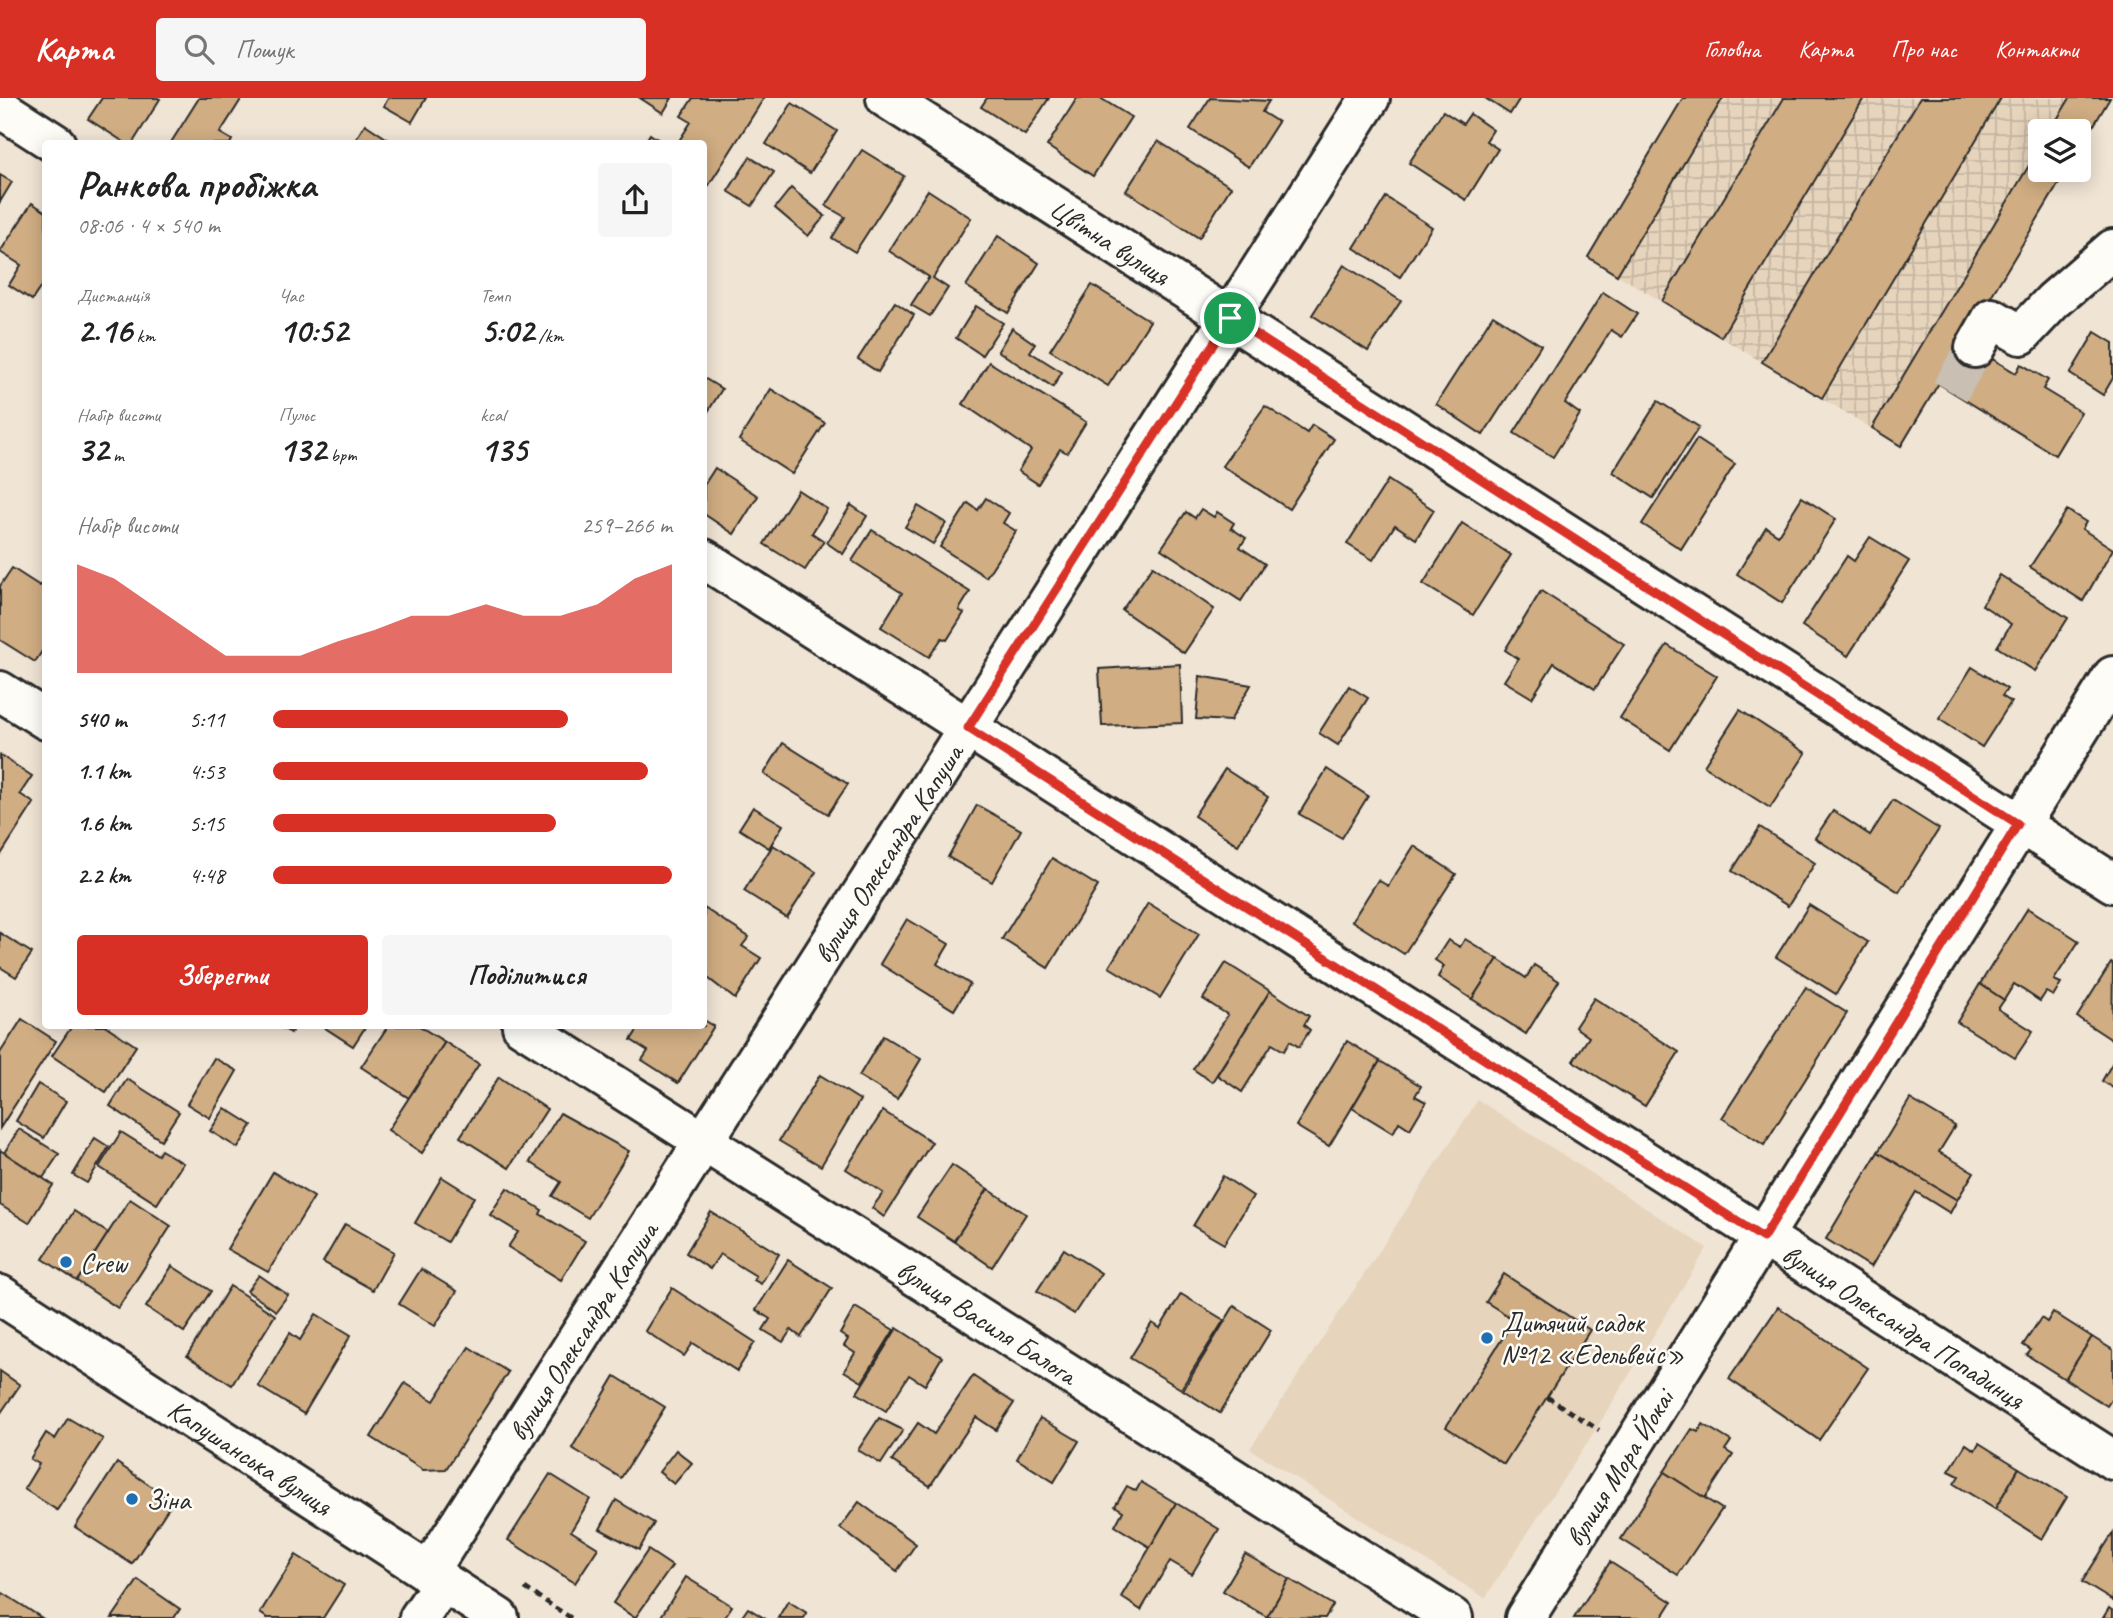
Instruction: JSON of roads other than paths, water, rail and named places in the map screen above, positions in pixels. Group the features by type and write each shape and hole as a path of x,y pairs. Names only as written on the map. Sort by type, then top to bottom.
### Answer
{"street":[{"name":"Цвітна вулиця","path":"886,98 2113,883"},
{"name":"вулиця Олександра Капуша","path":"419,1618 435,1578 704,1142 1370,98"},
{"path":"0,108 50,140"},
{"path":"1975,348 1992,318 2021,335 2053,301 2113,249"},
{"name":"вулиця Олександра Попадинця","path":"707,561 2113,1460"},
{"name":"вулиця Мора Йокаі","path":"1525,1618 1632,1452 2018,824 2113,676"},
{"path":"0,691 42,717"},
{"name":"вулиця Василя Балога","path":"527,1029 1453,1618"},
{"name":"Капушанська вулиця","path":"0,1295 499,1618"}],"tunnel":[{"path":"1950,391 1975,348"}],"place":[{"name":"Crew","path":"66,1262"},
{"name":"Дитячий садок №12 «Едельвейс»","path":"1487,1338"},
{"name":"Зіна","path":"132,1499"}]}
